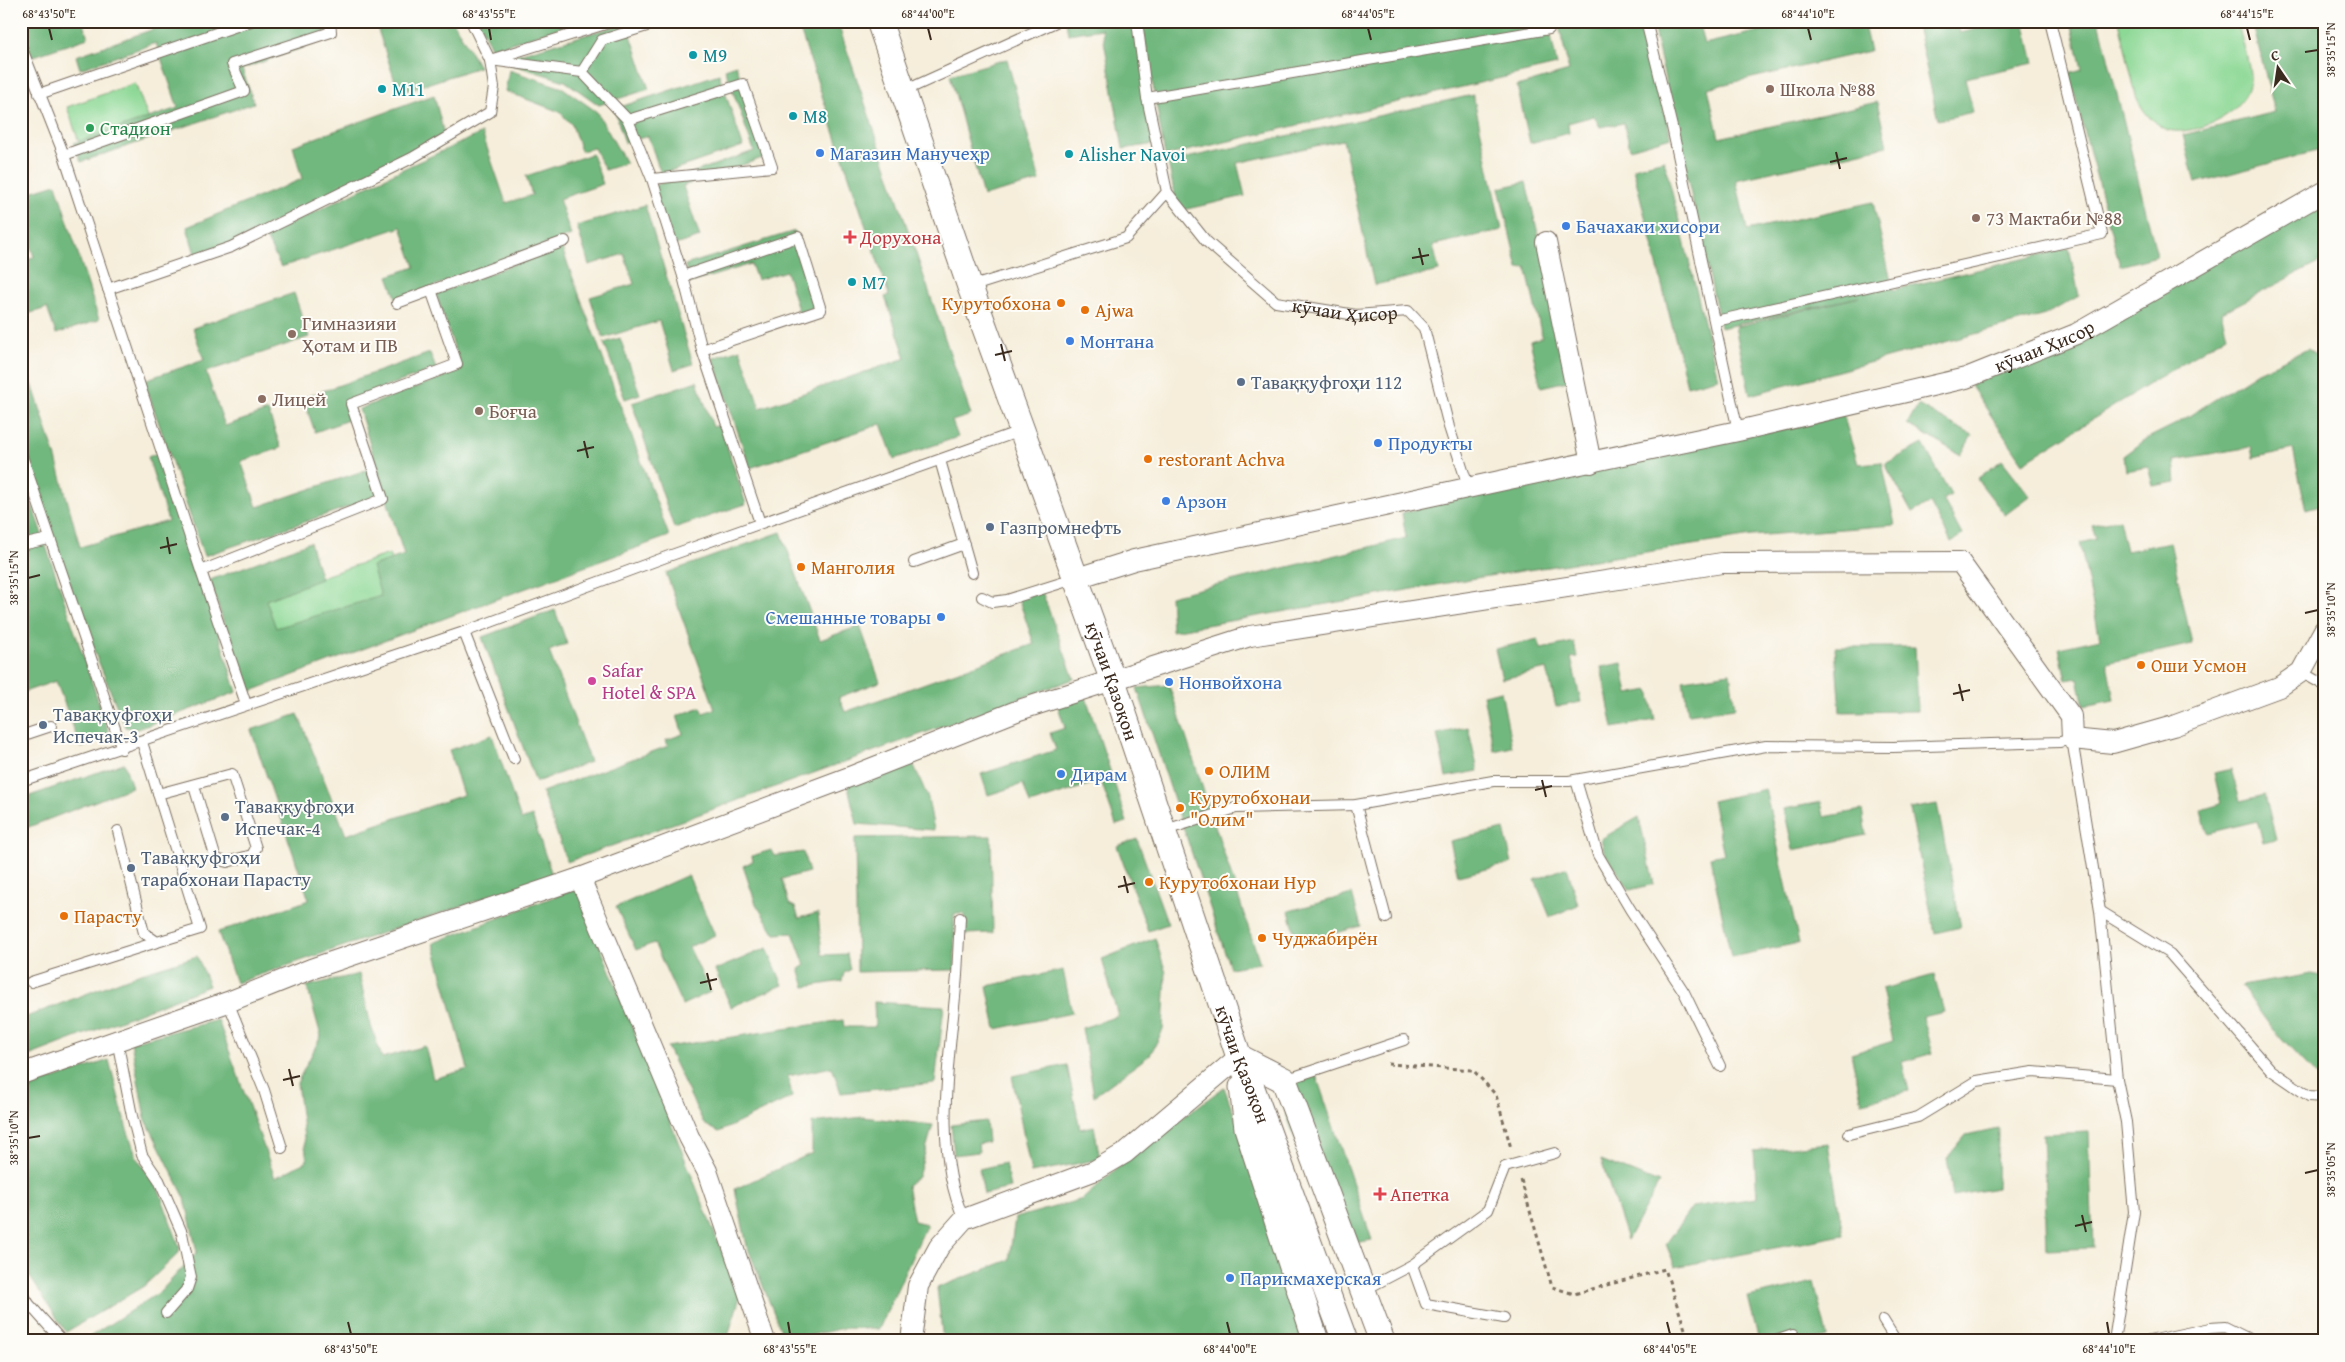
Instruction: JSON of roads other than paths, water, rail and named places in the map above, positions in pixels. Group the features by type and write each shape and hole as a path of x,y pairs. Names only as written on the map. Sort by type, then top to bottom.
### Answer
{"street":[{"name":"кӯчаи Қазоқон","path":"879,21 970,287 1113,680 1239,1057 1345,1341"},
{"name":"кӯчаи Ҳисор","path":"1077,578 1134,560 1738,431 1966,378 2076,334 2324,192"},
{"path":"1546,242 1591,463"},
{"path":"21,1074 228,1002 311,969 580,878 852,776 1019,710 1250,636 1722,563 1960,562 2072,716 2072,739 2113,743 2174,726 2279,687 2301,672 2324,630"},
{"path":"580,878 689,1137 707,1171 764,1341"},
{"path":"1239,1057 1284,1080 1382,1341"},
{"path":"910,1341 918,1286 939,1248 964,1220 1096,1170 1125,1153 1239,1057"},
{"path":"1239,1057 1247,1128 1316,1341"}],"lane":[{"path":"39,94 251,21"},
{"path":"64,155 244,91 232,64 331,32 330,21"},
{"path":"108,289 231,247 412,158 490,112 494,87 490,60 471,21"},
{"path":"490,60 615,21"},
{"path":"582,72 602,40 663,21"},
{"path":"904,92 1037,26 1058,21"},
{"path":"970,287 1126,238 1167,192 1147,98 1137,21"},
{"path":"1147,98 1549,29 1547,21"},
{"path":"1646,21 1716,321 1738,431"},
{"path":"1716,321 2102,234 2050,21"},
{"path":"21,46 64,155 200,571 246,704"},
{"path":"490,60 582,72 628,120 652,179 683,276 702,350 760,523"},
{"path":"628,120 743,84 772,167 652,179"},
{"name":"кӯчаи Ҳисор","path":"1167,192 1206,241 1276,302 1356,315 1408,311 1424,328 1450,427 1469,489"},
{"path":"683,276 798,237 822,310 702,350"},
{"path":"397,303 565,242"},
{"path":"200,571 383,499 352,404 457,364 431,290"},
{"path":"21,782 122,749 246,704 464,632 760,523 1023,430"},
{"path":"21,453 24,470 122,749"},
{"path":"940,460 972,573"},
{"path":"21,545 49,539"},
{"path":"914,562 964,544"},
{"path":"982,597 992,602 1007,600 1077,578"},
{"path":"464,632 514,759"},
{"path":"2301,672 2324,685"},
{"path":"21,736 51,726"},
{"path":"1164,830 1236,808 1356,805 1493,781 1576,780 1766,746 1893,747 2060,742 2072,739 2100,911 2117,1079 2126,1122 2134,1212 2114,1341"},
{"path":"31,982 200,928 142,742"},
{"path":"158,794 194,786 232,774 256,848 252,855 226,862 216,859 194,786"},
{"path":"1576,780 1598,855 1630,909 1684,992 1720,1066"},
{"path":"1356,805 1386,918"},
{"path":"118,831 144,933 157,942"},
{"path":"2100,911 2170,954 2271,1070 2310,1096 2324,1097"},
{"path":"960,918 957,976 948,1058 947,1148 957,1203 964,1220"},
{"path":"228,1002 264,1090 282,1148"},
{"path":"117,1040 142,1155 159,1180 182,1233 190,1268 191,1277 187,1289 166,1313"},
{"path":"1284,1080 1404,1040"},
{"path":"1849,1134 1918,1117 1977,1081 2033,1072 2117,1079"},
{"path":"1363,1290 1412,1265 1488,1210 1505,1167 1555,1153"},
{"path":"1412,1265 1426,1304 1504,1318"},
{"path":"21,1291 29,1304 62,1341"},
{"path":"1883,1320 1896,1341"},
{"path":"2149,1341 2224,1327 2253,1341"},
{"path":"1775,1341 1793,1335"}],"place":[{"name":"М9","path":"693,55"},
{"name":"М11","path":"382,89"},
{"name":"Школа №88","path":"1770,89"},
{"name":"М8","path":"793,116"},
{"name":"Стадион","path":"90,128"},
{"name":"Магазин Манучеҳр","path":"820,153"},
{"name":"Alisher Navoi","path":"1069,154"},
{"name":"73 Мактаби №88","path":"1976,218"},
{"name":"Бачахаки хисори","path":"1566,226"},
{"name":"Дорухона","path":"850,237"},
{"name":"М7","path":"852,282"},
{"name":"Курутобхона","path":"1061,303"},
{"name":"Ajwa","path":"1085,310"},
{"name":"Гимназияи Ҳотам и ПВ","path":"292,334"},
{"name":"Монтана","path":"1070,341"},
{"name":"Таваққуфгоҳи 112","path":"1241,382"},
{"name":"Лицей","path":"262,399"},
{"name":"Боғча","path":"479,411"},
{"name":"Продукты","path":"1378,443"},
{"name":"restorant Achva","path":"1148,459"},
{"name":"Арзон","path":"1166,501"},
{"name":"Газпромнефть","path":"990,527"},
{"name":"Манголия","path":"801,567"},
{"name":"Смешанные товары","path":"941,617"},
{"name":"Оши Усмон","path":"2141,665"},
{"name":"Safar Hotel & SPA","path":"592,681"},
{"name":"Нонвойхона","path":"1169,682"},
{"name":"Таваққуфгоҳи Испечак-3","path":"43,725"},
{"name":"ОЛИМ","path":"1209,771"},
{"name":"Дирам","path":"1061,774"},
{"name":"Курутобхонаи \"Олим\"","path":"1180,808"},
{"name":"Таваққуфгоҳи Испечак-4","path":"225,817"},
{"name":"Таваққуфгоҳи тарабхонаи Парасту","path":"131,868"},
{"name":"Курутобхонаи Нур","path":"1149,882"},
{"name":"Парасту","path":"64,916"},
{"name":"Чуджабирён","path":"1262,938"},
{"name":"Апетка","path":"1380,1194"},
{"name":"Парикмахерская","path":"1230,1278"}]}
